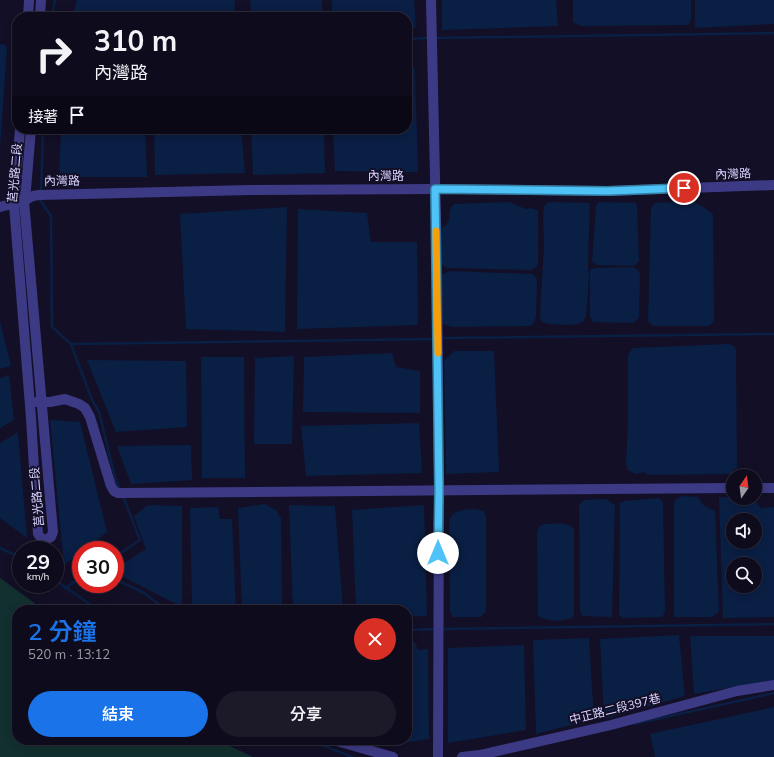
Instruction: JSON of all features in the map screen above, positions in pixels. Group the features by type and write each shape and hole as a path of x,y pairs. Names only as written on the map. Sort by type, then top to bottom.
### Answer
{"street":[{"path":"28,12 29,0"},
{"path":"40,0 40,12"},
{"path":"431,0 439,490 438,757"},
{"name":"莒光路二段","path":"20,134 14,204 30,403 38,534 45,540 52,538 53,532 24,201 31,134"},
{"name":"內灣路","path":"0,207 24,201 39,194 250,190 435,189 608,191 774,185"},
{"path":"30,403 65,400 79,404 85,408 90,417 111,486 114,491 118,493 726,488"},
{"path":"762,488 774,488"},
{"name":"中正路二段397巷","path":"462,757 480,755 611,725 737,691 774,685"},
{"path":"351,745 393,757"}],"green space":[{"path":"0,578 12,587 12,593 21,593 37,605 12,605 12,745 228,745 253,757 0,757"}],"water":[{"path":"77,0 235,0 234,12 73,12"},
{"path":"250,0 322,0 322,12 251,12"},
{"path":"332,0 414,0 416,28 412,28 412,12 332,12"},
{"path":"442,0 556,0 558,26 442,30"},
{"path":"573,0 691,0 691,20 688,25 581,26 573,22"},
{"path":"695,0 774,0 774,24 695,28"},
{"path":"0,44 6,45 7,49 0,149"},
{"path":"412,69 415,69 418,172 335,171 333,134 412,134"},
{"path":"61,134 145,134 147,177 59,177"},
{"path":"154,134 241,134 245,173 155,175"},
{"path":"251,134 324,134 325,173 253,175"},
{"path":"691,201 697,203 713,215 714,320 713,323 708,326 653,326 648,321 651,208 656,203"},
{"path":"509,202 526,209 531,208 538,210 538,264 536,267 531,270 449,268 442,264 441,231 448,222 450,210 454,204"},
{"path":"550,202 590,203 589,276 586,316 581,323 573,325 545,323 542,322 540,317 544,246 543,213 544,207"},
{"path":"599,202 636,203 639,261 634,266 596,265 592,261 596,206"},
{"path":"287,207 285,332 186,329 180,214"},
{"path":"298,209 367,213 371,242 417,242 418,325 297,329"},
{"path":"633,267 638,270 640,274 639,317 632,323 593,322 590,316 591,269"},
{"path":"451,271 533,274 537,279 536,316 534,323 530,326 452,327 443,324 442,274"},
{"path":"0,321 11,366 0,369"},
{"path":"729,344 734,346 736,350 737,469 726,469 726,474 647,475 645,472 636,474 628,470 626,463 628,422 628,355 633,348"},
{"path":"454,351 494,351 499,472 446,474 444,361"},
{"path":"392,353 396,367 420,371 420,413 303,412 304,357"},
{"path":"294,356 292,444 254,444 255,358"},
{"path":"201,357 244,357 245,478 202,478"},
{"path":"87,360 186,361 187,427 116,432"},
{"path":"9,375 14,420 0,428 0,378"},
{"path":"50,420 80,422 107,532 96,541 72,541 72,559 64,565 64,541 62,541"},
{"path":"419,423 422,473 306,476 301,426"},
{"path":"18,432 27,538 0,518 0,443"},
{"path":"191,445 192,480 131,484 117,446"},
{"path":"682,496 698,497 703,505 715,511 719,611 712,617 674,617 674,503 676,499"},
{"path":"719,497 726,497 726,505 758,505 760,508 774,507 774,617 723,618"},
{"path":"659,498 663,502 665,612 662,617 623,618 619,615 620,503 625,501"},
{"path":"606,499 615,505 612,617 582,616 580,610 579,505 584,500"},
{"path":"265,504 276,510 281,518 282,605 242,605 238,508"},
{"path":"148,505 182,506 182,605 178,605 124,578 124,563 146,549 134,516"},
{"path":"289,505 335,506 343,605 293,605"},
{"path":"424,505 427,616 412,617 412,605 356,605 352,510"},
{"path":"218,507 220,519 232,519 236,605 192,605 190,508"},
{"path":"475,509 483,511 486,515 486,611 481,617 453,617 450,612 449,521 456,512"},
{"path":"544,524 564,524 571,526 574,529 574,613 573,617 570,619 549,620 538,615 537,532 539,527"},
{"path":"679,635 685,696 604,719 600,639"},
{"path":"690,636 774,636 774,680 694,694"},
{"path":"589,638 594,719 536,734 533,640"},
{"path":"412,642 415,642 418,650 428,649 429,739 412,742"},
{"path":"524,645 526,730 448,743 448,648"},
{"path":"774,707 774,757 655,757 650,734"}],"waterway":[{"path":"53,12 55,0"},
{"path":"433,38 774,33"},
{"path":"412,39 428,38"},
{"path":"41,193 43,134"},
{"path":"40,198 51,216 52,327 71,344 92,400 99,412 115,477 120,490"},
{"path":"441,338 774,334"},
{"path":"71,344 436,339"},
{"path":"123,496 140,540 124,551"},
{"path":"0,548 12,554"},
{"path":"124,583 144,593 160,605"},
{"path":"65,588 72,584"},
{"path":"64,586 91,605"},
{"path":"441,629 774,624"},
{"path":"412,630 436,629"},
{"path":"634,724 774,693"},
{"path":"322,745 352,757"}],"slow traffic":[{"path":"436,231 438,353"}],"route":[{"path":"438,553 439,490 435,189 608,191 684,188"}]}
